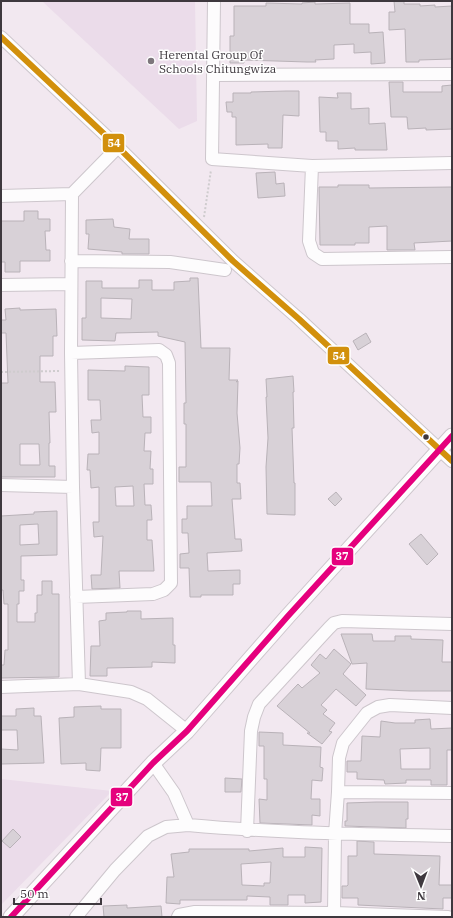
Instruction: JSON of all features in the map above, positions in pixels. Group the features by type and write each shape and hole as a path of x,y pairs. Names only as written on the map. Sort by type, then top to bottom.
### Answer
{"main road":[{"path":"11,917 153,763 187,731 288,616 452,436"}],"street":[{"path":"214,1 212,159 312,166 452,163"},
{"path":"1,37 118,148 233,261 299,319 452,461"},
{"path":"214,75 452,74"},
{"path":"1,196 72,194 118,148"},
{"path":"312,166 309,241 313,253 322,259 452,257"},
{"path":"72,194 71,353 73,487 79,684"},
{"path":"71,261 170,262 225,270"},
{"path":"1,285 71,284"},
{"path":"71,353 159,350 166,355 169,371 171,583 164,590 153,594 76,597"},
{"path":"1,485 73,487"},
{"path":"247,830 252,731 254,717 259,704 329,628 334,623 342,621 452,624"},
{"path":"1,687 79,684 131,692 148,700 187,731"},
{"path":"334,913 335,834 339,758 343,743 367,713 378,707 452,708"},
{"path":"153,763 174,793 188,825"},
{"path":"338,792 452,793"},
{"path":"76,917 114,870 148,836 166,827 188,825 247,830 335,834 452,836"},
{"path":"178,917 178,915 195,912 334,913 448,917"}],"path":[{"path":"202,231 212,159"},
{"path":"1,372 72,371"}],"shaded area":[{"name":"Herental Group Of Schools Chitungwiza","path":"42,1 195,1 197,121 179,129"},
{"path":"1,779 112,791 1,905"}],"building":[{"path":"394,1 404,1 404,4 420,4 420,6 452,6 452,59 406,62 405,29 389,30 389,12 395,12"},
{"path":"315,2 315,4 350,3 350,24 369,24 369,33 383,32 385,63 371,64 371,52 354,53 354,44 334,45 334,59 315,60 316,62 244,60 244,63 230,63 230,36 234,36 234,6 266,6 266,3 302,4"},
{"path":"389,82 403,82 403,92 442,92 442,86 452,85 452,129 408,129 407,117 391,117"},
{"path":"299,91 299,116 283,115 282,148 268,148 268,144 236,145 236,117 232,117 232,112 227,112 226,102 233,102 233,93"},
{"path":"337,93 351,93 351,109 369,108 369,124 385,123 387,150 355,150 355,148 338,149 338,141 326,141 326,132 320,132 319,97 338,98"},
{"path":"275,172 276,184 284,183 285,196 258,198 256,173"},
{"path":"338,185 369,185 369,188 452,187 452,241 414,243 415,250 387,250 387,226 369,227 369,243 355,243 355,245 320,245 319,187 338,187"},
{"path":"24,211 38,211 38,219 50,219 50,231 45,231 46,250 50,250 50,261 20,261 20,272 5,272 5,262 1,262 1,221 24,221"},
{"path":"113,219 114,227 130,229 129,239 149,239 149,254 122,254 122,252 88,249 89,234 86,234 86,220"},
{"path":"190,278 198,278 201,348 230,348 229,380 238,380 236,382 238,381 237,413 240,448 239,464 237,464 237,483 240,483 241,499 232,499 235,539 241,539 242,551 207,553 208,571 240,570 240,584 233,584 233,595 201,595 201,597 190,597 189,568 180,568 180,554 189,553 188,533 182,533 182,519 187,519 187,506 212,506 211,482 179,482 179,467 186,467 186,424 184,424 184,403 186,403 185,342 158,336 158,332 116,333 115,341 82,340 82,318 86,318 86,281 102,281 102,288 139,288 139,280 152,280 152,290 174,290 174,282 190,281","holes":["101,298 132,299 131,319 101,318"]},
{"path":"5,309 56,309 57,336 53,336 53,356 40,356 40,382 55,382 56,412 49,412 49,466 55,466 55,477 1,477 1,383 8,383 6,333 1,333 1,320 6,320","holes":["20,444 39,444 40,465 20,465"]},
{"path":"366,333 371,342 358,350 353,341"},
{"path":"125,366 149,367 149,395 142,395 143,417 151,417 151,433 145,433 144,451 151,451 150,469 153,469 153,484 144,484 145,505 151,505 152,520 147,520 147,540 152,540 154,571 119,571 120,588 92,589 91,575 101,575 103,536 94,537 93,522 99,522 99,487 91,488 90,470 87,470 88,454 99,454 99,432 92,433 91,420 101,420 100,400 88,400 88,370 125,371","holes":["133,486 134,506 116,506 115,487"]},
{"path":"293,376 294,428 292,428 295,515 267,514 266,467 268,438 266,379"},
{"path":"336,492 342,499 335,506 328,499"},
{"path":"57,511 57,555 21,556 21,580 24,580 24,591 19,591 17,622 35,622 35,613 37,613 37,595 42,595 42,581 52,581 52,594 59,594 59,677 1,678 1,665 4,665 5,650 8,650 8,604 4,604 3,590 1,590 1,516 34,514 34,512","holes":["38,524 39,544 20,545 20,525"]},
{"path":"421,534 438,554 427,565 409,544"},
{"path":"141,611 141,619 173,618 175,663 152,662 152,667 107,668 107,676 90,676 91,646 100,646 99,621 106,620 106,613"},
{"path":"341,634 372,634 373,641 395,641 395,636 411,636 411,639 443,640 442,662 452,662 452,691 366,689 367,663 352,664"},
{"path":"334,649 351,664 343,674 366,695 356,706 336,689 321,705 327,710 323,714 335,723 329,731 332,732 322,744 307,733 310,733 277,706 298,684 302,688 320,673 311,665 320,654 326,659"},
{"path":"101,706 101,709 121,709 121,748 101,748 100,771 86,770 86,763 61,764 59,718 74,717 74,707"},
{"path":"34,708 34,716 41,716 44,763 1,764 1,749 18,750 17,730 1,730 1,716 16,716 16,709"},
{"path":"430,719 431,729 452,728 452,750 447,750 447,785 431,785 431,780 406,780 406,783 385,784 384,780 357,779 357,772 347,772 347,761 361,761 362,736 380,737 381,721 415,723 415,720","holes":["430,748 430,769 401,769 400,749"]},
{"path":"259,732 283,733 283,745 321,747 320,767 323,768 322,781 312,780 311,799 320,799 320,816 312,815 312,825 260,823 259,799 267,800 267,779 264,779 264,746 259,746"},
{"path":"225,778 242,779 241,792 225,792"},
{"path":"408,802 408,819 406,819 406,828 345,826 345,821 347,821 347,803"},
{"path":"13,829 21,837 10,848 2,841"},
{"path":"357,841 374,842 374,854 440,856 439,885 452,885 452,898 443,898 443,909 358,905 358,898 342,898 342,886 348,885 348,856 357,856"},
{"path":"305,847 322,848 321,902 305,903 305,895 288,895 288,905 270,905 270,897 247,896 247,900 180,900 180,904 166,903 167,877 174,877 171,854 189,852 189,849 249,849 249,851 283,848 283,857 305,857","holes":["271,862 270,883 264,883 264,886 242,885 241,864"]},
{"path":"127,905 127,908 161,906 162,917 104,917 103,906"}],"transit line":[{"name":"54","path":"1,37 118,147 233,261 299,319 452,461"},
{"name":"37","path":"11,917 153,763 187,731 288,616 452,436"}],"place":[{"name":"Herental Group Of Schools Chitungwiza","path":"151,61"}]}
